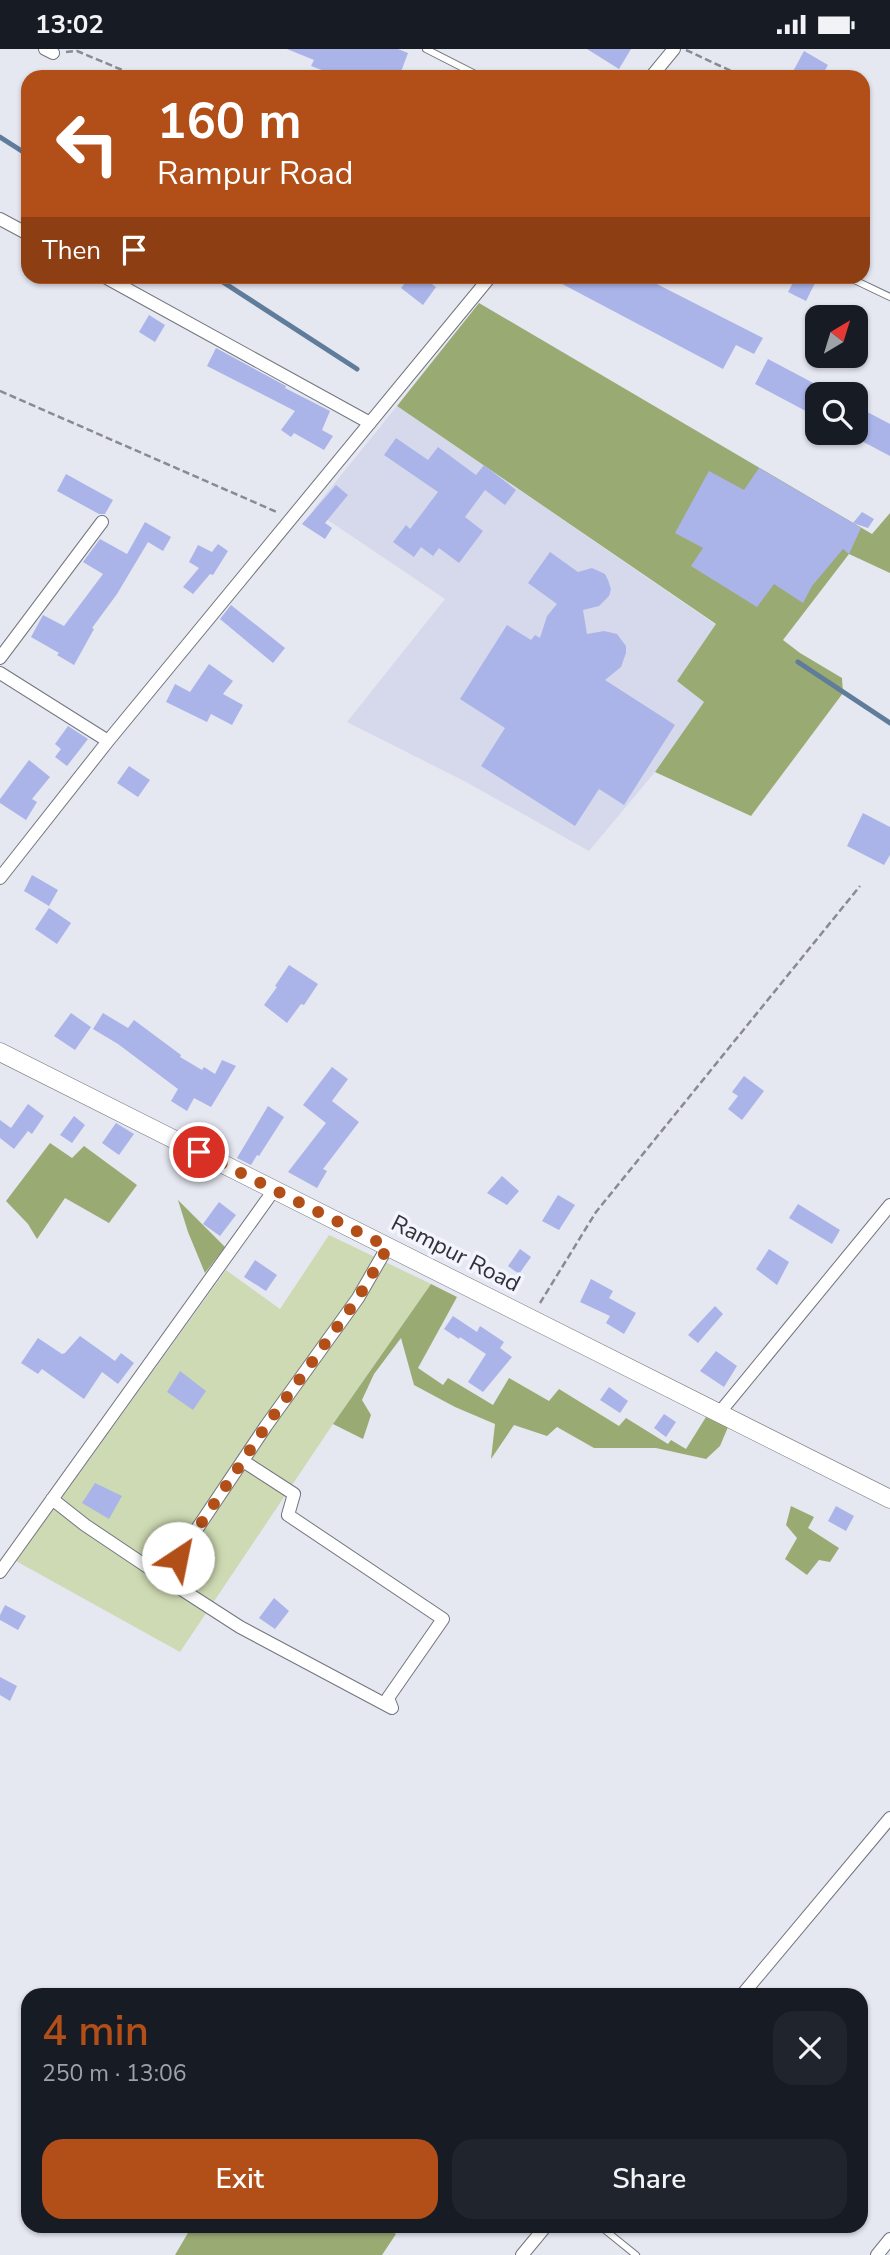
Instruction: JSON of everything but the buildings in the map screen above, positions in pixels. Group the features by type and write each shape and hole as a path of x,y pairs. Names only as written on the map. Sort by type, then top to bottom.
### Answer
{"main road":[{"name":"Rampur Road","path":"0,1052 890,1499"}],"street":[{"path":"657,70 674,49"},
{"path":"0,219 21,230"},
{"path":"118,284 370,423"},
{"path":"0,878 108,741 484,284"},
{"path":"0,658 102,522"},
{"path":"0,673 108,741"},
{"path":"0,1572 274,1189"},
{"path":"720,1412 890,1205"},
{"path":"164,1578 358,1298 388,1247"},
{"path":"52,1499 85,1525 240,1627 392,1708 388,1698 443,1619 288,1515 294,1494 243,1461"},
{"path":"748,1988 890,1818"},
{"path":"522,2255 540,2233"},
{"path":"877,2255 890,2239"}],"lane":[{"path":"426,49 467,70"},
{"path":"863,284 890,297"},
{"path":"609,2233 636,2255"}],"path":[{"path":"683,49 729,70"},
{"path":"49,51 77,51 122,70"},
{"path":"0,391 291,518"},
{"path":"531,1318 596,1212 860,886"}],"shaded area":[{"path":"397,406 716,625 677,681 704,702 655,772 589,851 466,782 347,722 445,599 313,510"}],"green space":[{"path":"479,303 872,534 890,513 890,573 849,554 783,640 842,678 843,693 751,816 655,772 704,702 677,681 716,624 397,406"},
{"path":"50,1143 72,1158 84,1146 137,1185 109,1223 65,1198 37,1239 28,1224 6,1201"},
{"path":"178,1200 225,1247 205,1273 188,1232"},
{"path":"329,1235 431,1284 180,1652 16,1561 226,1270 280,1309"},
{"path":"431,1284 457,1297 418,1368 443,1385 448,1378 493,1405 509,1378 549,1401 559,1389 619,1426 626,1418 668,1444 671,1440 686,1449 706,1417 728,1427 720,1446 706,1459 656,1448 594,1448 557,1427 547,1436 514,1425 491,1459 495,1424 414,1385 401,1338 374,1374 362,1400 371,1415 363,1439 333,1424"},
{"path":"791,1506 814,1517 808,1528 839,1548 830,1562 819,1560 807,1575 785,1559 797,1538 786,1525"},
{"path":"188,2233 396,2234 382,2255 175,2255"}],"waterway":[{"path":"0,137 21,150"},
{"path":"226,284 357,369"},
{"path":"798,662 890,723"}],"route":[{"path":"178,1558 266,1426 358,1298 388,1247 199,1152"}]}
